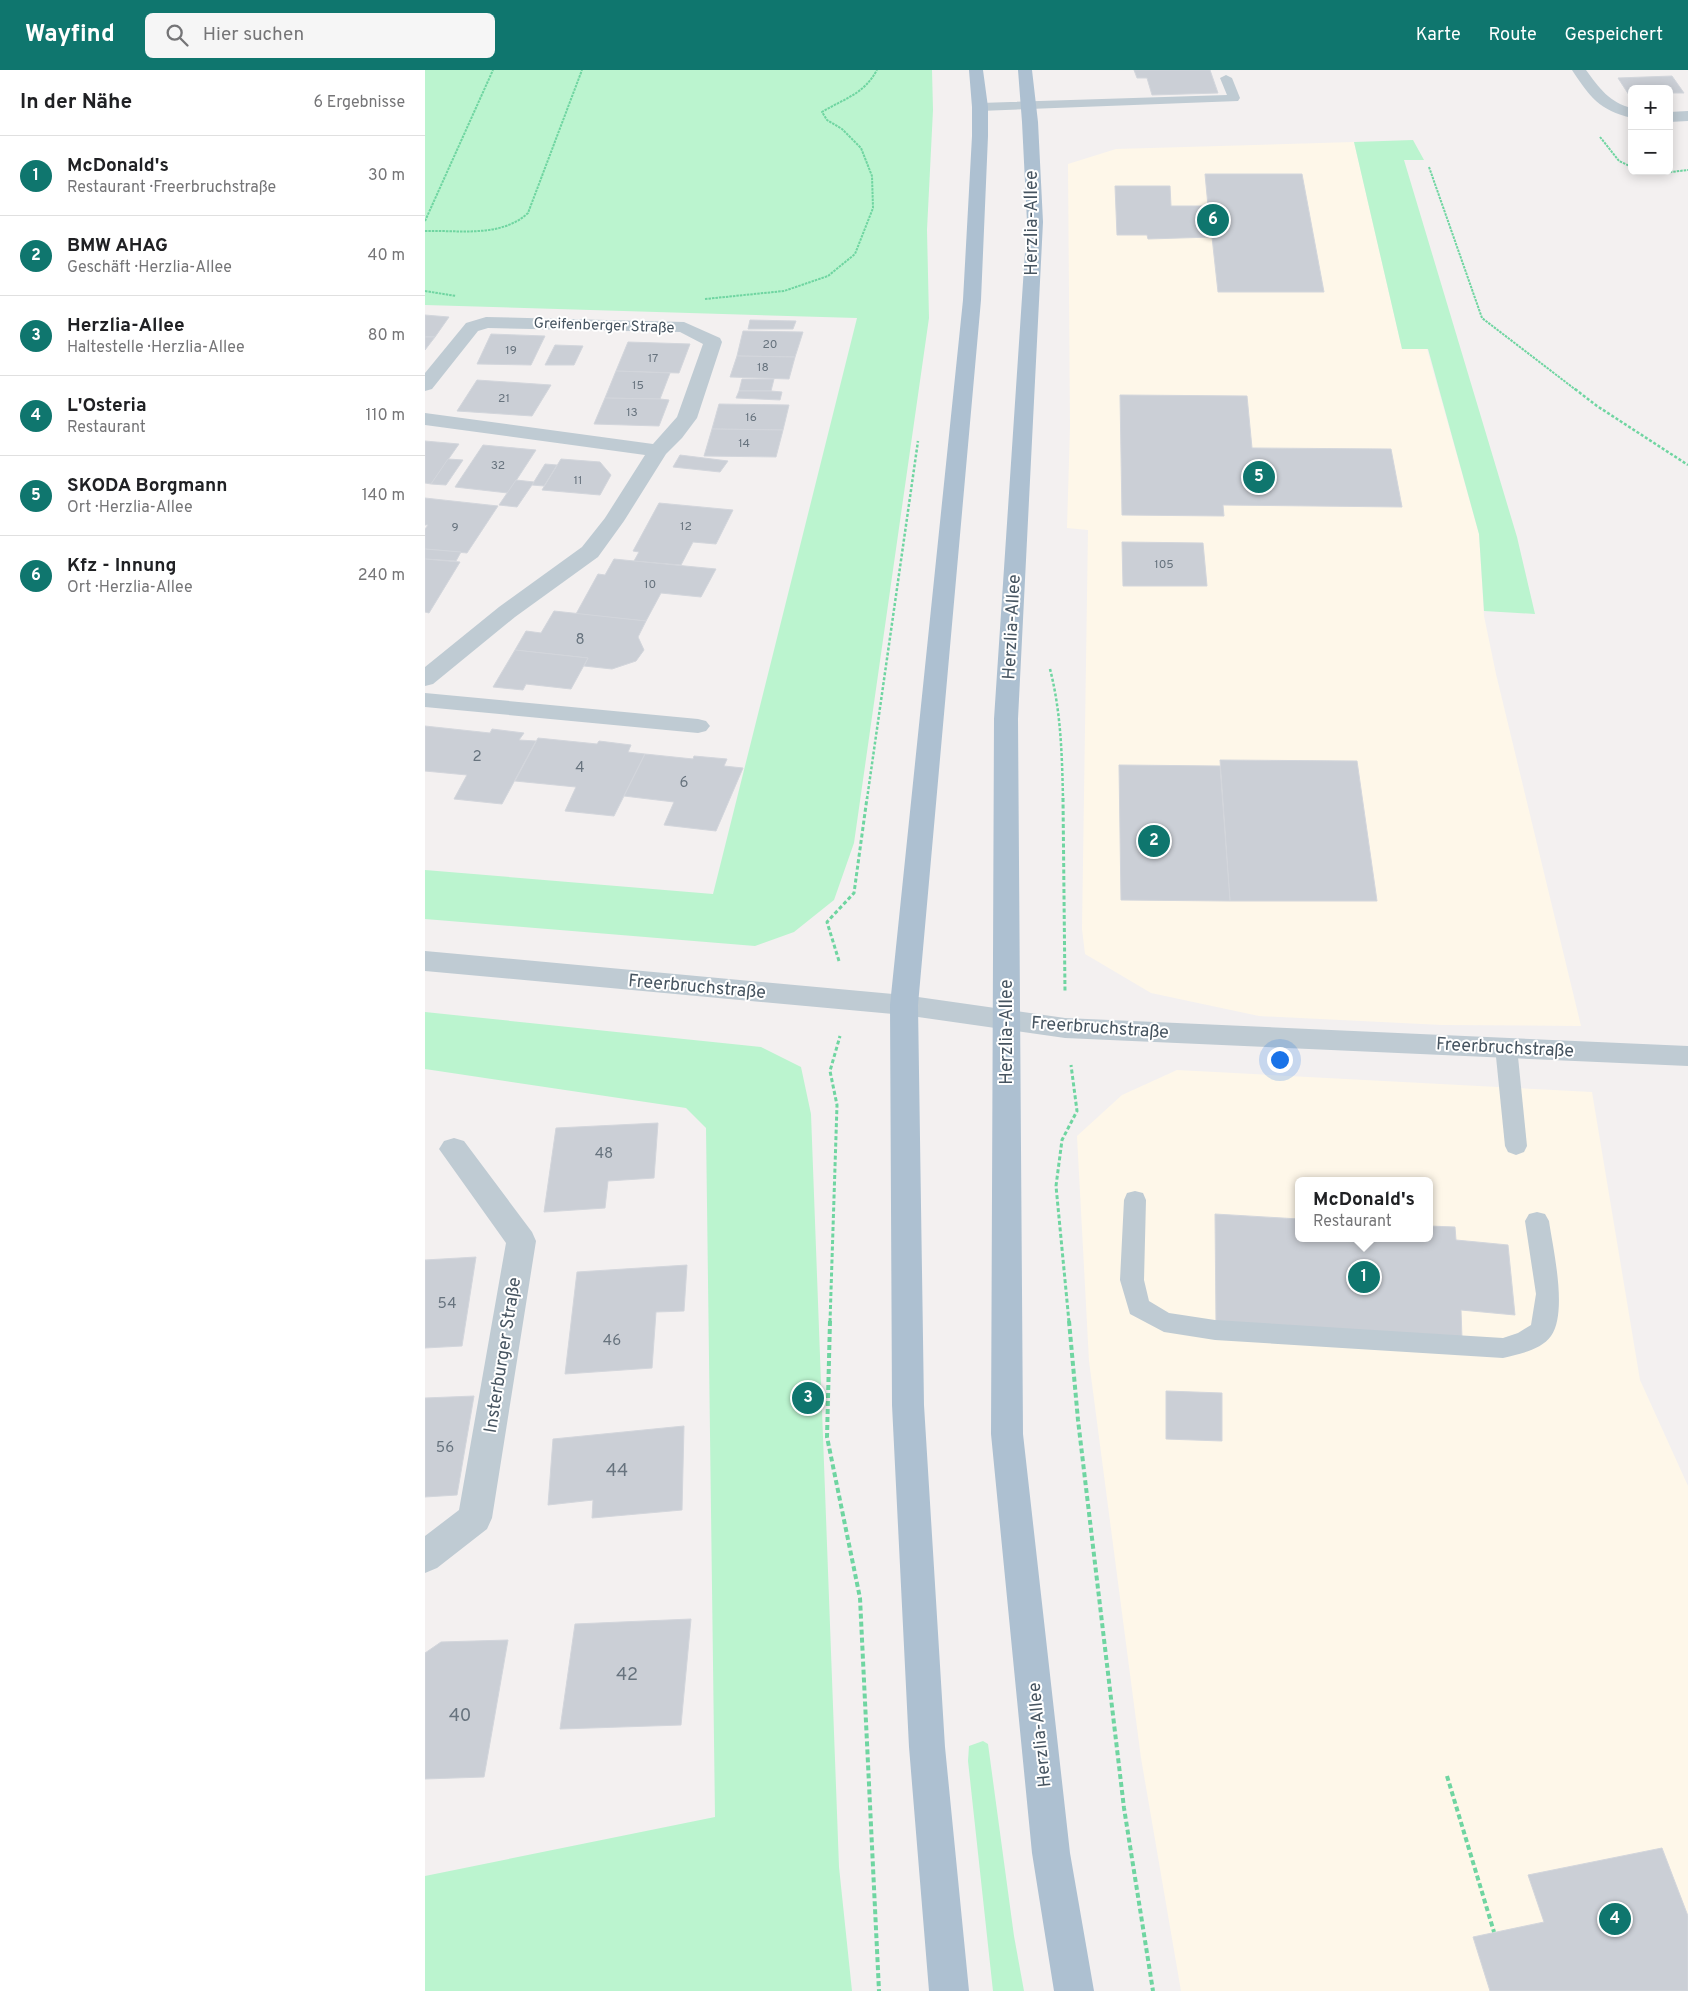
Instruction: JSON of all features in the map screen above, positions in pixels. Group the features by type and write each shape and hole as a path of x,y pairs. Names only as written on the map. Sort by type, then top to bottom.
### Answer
{"main road":[{"path":"949,1991 927,1747 908,1405 904,1005 972,300 980,107 976,70"},
{"name":"Herzlia-Allee","path":"1025,70 1029,105 1035,222 1006,719 1007,1434 1051,1853 1074,1991"}],"street":[{"path":"1579,70 1599,100 1619,110 1628,112"},
{"path":"1673,117 1688,116"},
{"name":"Greifenberger Straße","path":"425,385 472,327 486,322 684,327 713,342 687,418 675,434 658,451 614,521 590,552 507,612 425,679"},
{"path":"425,418 658,451"},
{"path":"425,700 698,726"},
{"name":"Freerbruchstraße","path":"425,961 904,1005 1007,1018 1065,1028 1688,1056"},
{"name":"Insterburger Straße","path":"425,1557 475,1518 521,1241 454,1149"}],"lane":[{"path":"980,107 1234,98 1226,78"},
{"path":"1506,1047 1517,1146"},
{"path":"1135,1200 1132,1280 1139,1307 1164,1322 1215,1330 1503,1348 1525,1342 1542,1330 1548,1294 1537,1221"}],"path":[{"path":"425,221 493,70"},
{"path":"425,230 488,230 510,226 523,220 528,213 582,70"},
{"path":"701,299 784,291 828,276 855,254 873,208 872,176 861,148 842,129 827,120 823,112 835,104 862,92 870,84 877,70"},
{"path":"1429,167 1482,318 1597,406 1688,465"},
{"path":"1673,172 1688,170"},
{"path":"425,291 459,297"},
{"path":"1447,1776 1494,1932"}],"shaded area":[{"path":"1354,142 1402,349 1427,349 1479,534 1484,616 1496,674 1581,1026 1442,1025 1259,1016 1151,993 1085,954 1082,929 1088,530 1067,528 1070,427 1068,164 1116,149"},
{"path":"1177,1070 1592,1092 1640,1380 1688,1486 1688,1991 1181,1991 1141,1758 1089,1361 1077,1136 1122,1095"}],"green space":[{"path":"425,70 932,70 933,110 927,230 929,318 854,843 834,900 794,932 755,946 425,919 425,870 713,894 857,318 425,305"},
{"path":"1413,140 1424,160 1404,160 1517,537 1535,614 1484,611 1479,534 1428,349 1402,349 1354,142"},
{"path":"425,1012 761,1047 801,1067 811,1114 839,1867 852,1991 425,1991 425,1876 715,1817 706,1128 686,1108 425,1069"},
{"path":"983,1741 988,1744 1014,1936 1024,1991 993,1991 968,1761 969,1746"}],"building":[{"path":"1134,70 1210,70 1218,93 1152,95 1147,78 1137,78"},
{"path":"1672,76 1684,93 1673,93 1673,85 1628,85 1628,93 1618,78"},
{"path":"1205,174 1302,174 1324,292 1218,292 1212,237 1148,239 1147,235 1117,235 1115,186 1170,186 1171,206 1208,206"},
{"path":"425,315 449,317 435,337 425,337"},
{"path":"750,320 796,321 793,329 748,329"},
{"path":"743,331 803,332 795,357 737,356"},
{"path":"491,334 545,336 531,365 477,364"},
{"path":"425,337 435,337 425,350"},
{"path":"628,342 690,344 679,373 616,371"},
{"path":"555,345 583,346 574,365 545,365"},
{"path":"737,356 795,357 789,379 730,377"},
{"path":"616,371 670,373 660,399 605,398"},
{"path":"742,379 774,379 771,391 739,391"},
{"path":"477,380 551,385 532,416 457,411"},
{"path":"739,391 782,392 780,400 736,398"},
{"path":"1120,395 1247,396 1252,448 1391,449 1402,507 1223,505 1224,516 1122,515"},
{"path":"605,398 669,400 659,426 594,424"},
{"path":"719,404 789,405 783,430 712,429"},
{"path":"712,429 783,430 776,457 704,456"},
{"path":"425,441 459,444 431,484 425,483"},
{"path":"483,445 536,450 508,493 455,487"},
{"path":"680,455 728,461 720,472 673,467"},
{"path":"448,459 463,460 446,485 431,484"},
{"path":"561,459 600,462 611,475 600,495 542,490"},
{"path":"545,464 557,465 544,486 532,485"},
{"path":"516,480 534,482 517,507 499,505"},
{"path":"425,498 498,506 467,553 425,549 425,529 428,525 425,525"},
{"path":"659,503 733,510 716,544 693,542 681,565 634,561 639,552 633,551"},
{"path":"1122,542 1203,543 1207,586 1123,586"},
{"path":"425,549 461,552 456,561 425,559"},
{"path":"425,559 460,562 429,613 425,612"},
{"path":"614,559 716,569 701,597 661,593 646,621 576,614 598,574 605,575"},
{"path":"554,611 646,621 638,637 644,650 636,661 612,669 584,666 588,658 515,650 526,631 541,633"},
{"path":"515,650 588,658 571,689 526,684 523,690 493,687"},
{"path":"425,726 490,733 492,729 524,733 519,740 536,741 502,804 454,799 467,775 425,771"},
{"path":"538,738 597,744 599,741 631,745 628,752 645,754 614,816 565,811 576,787 515,781"},
{"path":"645,754 693,759 694,756 727,759 724,766 743,768 716,831 664,825 674,802 624,796"},
{"path":"1220,760 1357,761 1377,901 1230,901"},
{"path":"1119,765 1220,766 1230,901 1121,900"},
{"path":"658,1123 654,1178 608,1181 605,1208 544,1212 556,1128"},
{"path":"1215,1214 1295,1219 1295,1242 1433,1242 1433,1226 1455,1227 1456,1240 1508,1245 1515,1315 1461,1310 1462,1339 1216,1324"},
{"path":"476,1257 462,1346 425,1348 425,1260"},
{"path":"687,1265 684,1311 656,1312 652,1368 565,1374 577,1272"},
{"path":"1166,1391 1222,1393 1222,1441 1166,1439"},
{"path":"474,1396 457,1495 425,1497 425,1398"},
{"path":"684,1426 682,1510 592,1518 593,1500 548,1505 553,1439"},
{"path":"691,1619 681,1725 560,1729 575,1624"},
{"path":"508,1640 484,1777 425,1779 425,1653 441,1642"},
{"path":"1662,1848 1688,1916 1688,1991 1490,1991 1473,1937 1544,1922 1528,1875"}],"place":[{"name":"Kfz - Innung","path":"1213,220"},
{"name":"SKODA Borgmann","path":"1259,477"},
{"name":"BMW AHAG","path":"1154,841"},
{"name":"McDonald's","path":"1364,1277"},
{"name":"Herzlia-Allee","path":"808,1398"},
{"name":"L'Osteria","path":"1615,1919"}]}
